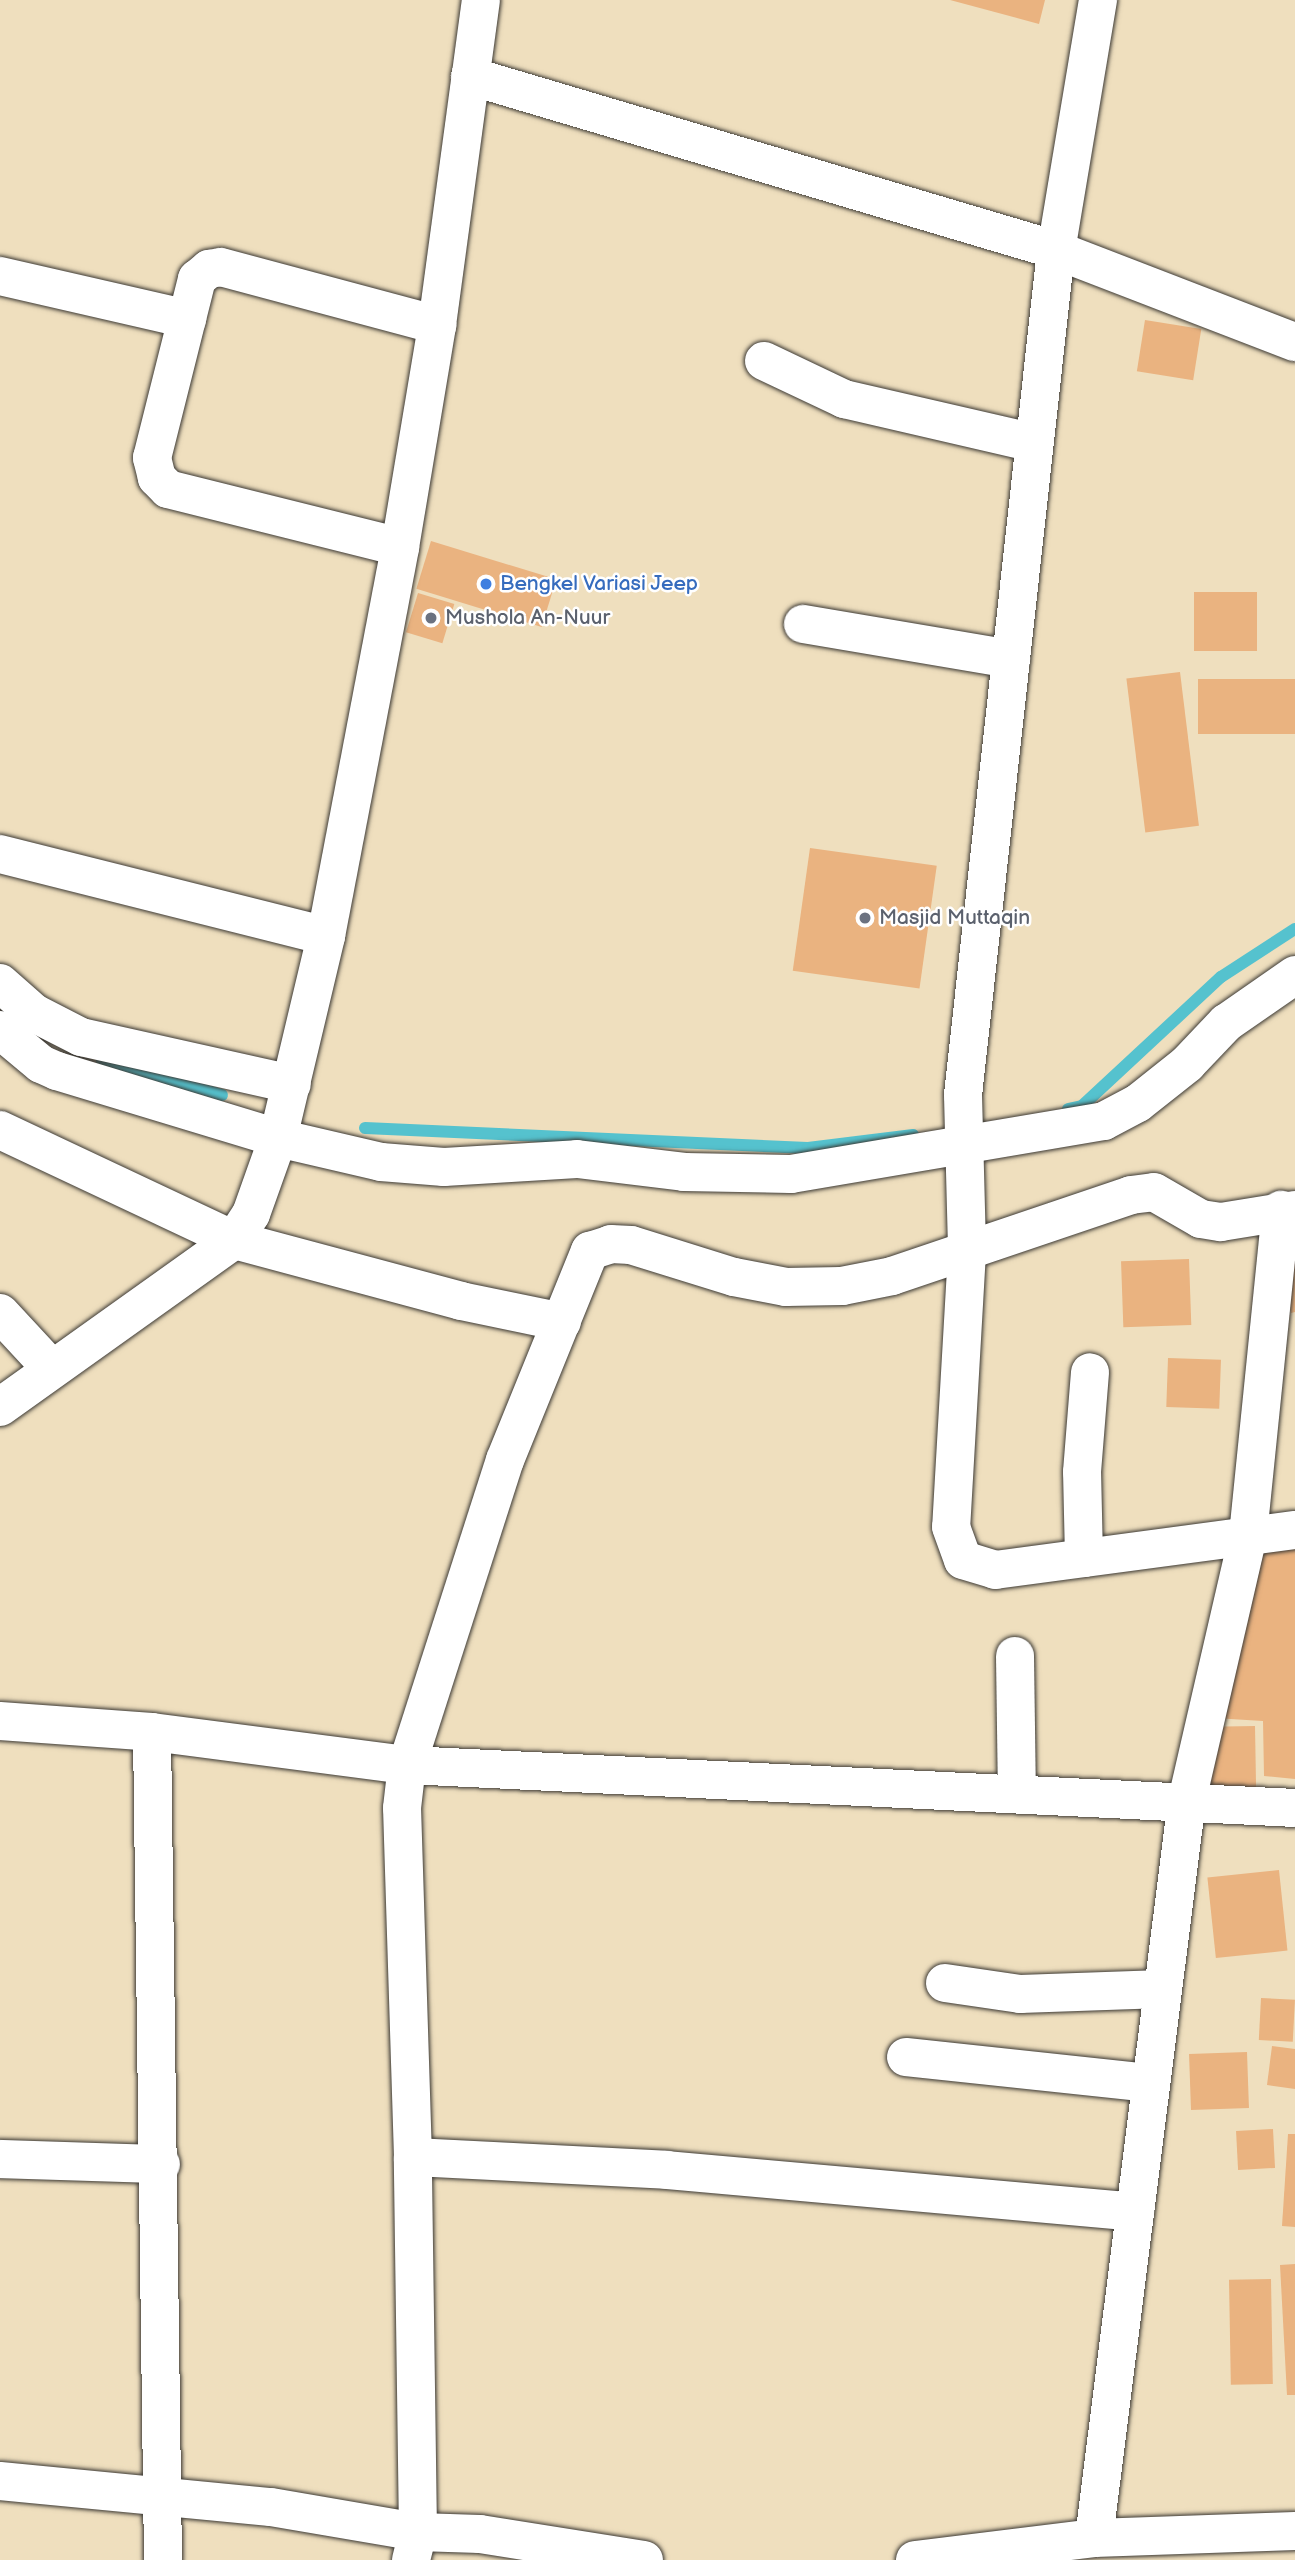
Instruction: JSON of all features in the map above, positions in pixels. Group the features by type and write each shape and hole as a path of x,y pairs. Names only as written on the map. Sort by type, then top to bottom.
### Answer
{"street":[{"path":"0,1407 51,1368 234,1240 251,1214 278,1138 326,936 400,548 437,326 481,0"},
{"path":"1098,0 1056,250 1011,659 965,1123 967,1252 951,1527 957,1550 971,1565 995,1570 1295,1530"},
{"path":"470,76 1056,250 1295,342"},
{"path":"400,548 168,489 157,478 152,458 197,279 221,267 437,326"},
{"path":"0,276 187,318"},
{"path":"764,361 844,399 1034,443"},
{"path":"803,624 1011,659"},
{"path":"0,854 326,936"},
{"path":"0,1030 41,1064 57,1071 278,1138 416,1165 577,1159 734,1174 791,1174 965,1123 1104,1121 1138,1103 1187,1064 1226,1023 1295,975"},
{"path":"0,983 34,1013 81,1037 292,1084"},
{"path":"0,1130 234,1240 461,1301 562,1322"},
{"path":"414,2546 413,2157 402,1808 407,1765 505,1460 586,1260 597,1246 631,1245 734,1278 786,1287 855,1283 967,1252 1131,1195 1167,1196 1201,1219 1221,1222 1288,1210 1248,1535 1187,1800 1094,2538"},
{"path":"0,1312 51,1368"},
{"path":"1084,1558 1082,1460 1090,1373"},
{"path":"1016,1656 1017,1792"},
{"path":"0,1721 152,1732 407,1765 1187,1800 1295,1808"},
{"path":"152,1732 161,2164 163,2560"},
{"path":"945,1983 1020,1994 1163,1989"},
{"path":"906,2057 1151,2083"},
{"path":"413,2157 667,2169 1135,2213"},
{"path":"0,2159 161,2164"},
{"path":"0,2481 271,2507 414,2546 480,2534 643,2560"},
{"path":"917,2560 1094,2538 1295,2531"}],"building":[{"path":"950,0 1045,0 1039,24"},
{"path":"1145,320 1201,329 1193,380 1137,371"},
{"name":"Bengkel Variasi Jeep","path":"431,541 556,579 542,627 416,589"},
{"path":"1194,592 1257,592 1257,651 1194,651"},
{"name":"Mushola An-Nuur","path":"418,593 454,604 442,643 406,632"},
{"path":"1180,672 1199,826 1145,832 1126,679"},
{"path":"1198,679 1295,679 1295,734 1198,734"},
{"name":"Masjid Muttaqin","path":"810,848 937,866 919,989 793,971"},
{"path":"1295,1238 1295,1312 1291,1313 1282,1240"},
{"path":"1189,1259 1191,1325 1123,1327 1121,1261"},
{"path":"1168,1358 1221,1360 1219,1409 1166,1407"},
{"path":"1261,1537 1295,1542 1295,1779 1264,1776 1263,1721 1214,1718"},
{"path":"1255,1726 1256,1787 1211,1788 1210,1727"},
{"path":"1279,1870 1287,1951 1216,1958 1207,1878"},
{"path":"1261,1998 1295,2000 1293,2042 1259,2040"},
{"path":"1272,2046 1295,2049 1295,2089 1267,2085"},
{"path":"1247,2052 1249,2108 1191,2110 1189,2054"},
{"path":"1273,2129 1275,2168 1238,2170 1236,2131"},
{"path":"1288,2134 1295,2134 1295,2227 1282,2226"},
{"path":"1295,2264 1295,2395 1287,2395 1280,2265"},
{"path":"1271,2279 1273,2384 1231,2385 1229,2280"}],"waterway":[{"path":"1068,1109 1082,1106 1221,977 1295,929"},
{"path":"102,1060 222,1095"},
{"path":"365,1128 808,1148 913,1135"}],"place":[{"name":"Bengkel Variasi Jeep","path":"486,584"},
{"name":"Mushola An-Nuur","path":"431,618"},
{"name":"Masjid Muttaqin","path":"865,918"}]}
